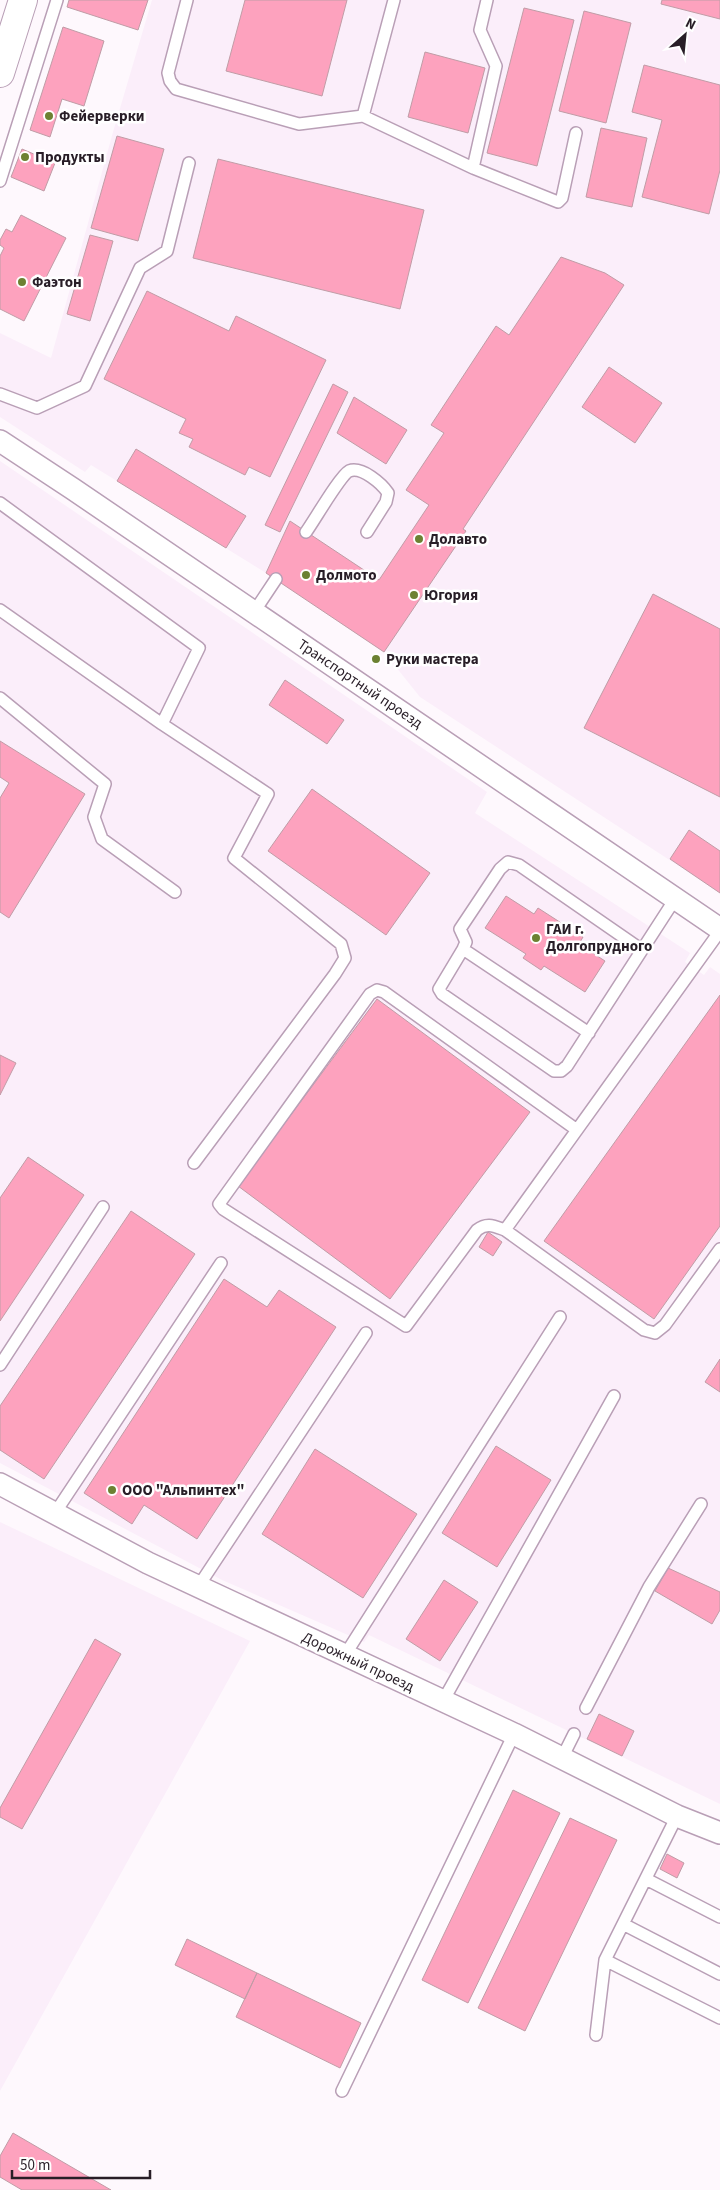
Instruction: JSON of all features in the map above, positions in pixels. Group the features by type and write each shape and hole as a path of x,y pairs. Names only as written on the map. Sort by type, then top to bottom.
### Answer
{"main road":[{"path":"0,74 23,0"}],"street":[{"name":"Транспортный проезд","path":"0,441 74,489 720,930"},
{"name":"Дорожный проезд","path":"0,1484 148,1563 514,1734 677,1816 720,1833"}],"lane":[{"path":"0,181 57,0"},
{"path":"187,0 168,73 170,81 176,89 299,124 363,116 473,168 558,202 562,198 576,133"},
{"path":"363,116 394,0"},
{"path":"473,168 496,66 480,30 487,0"},
{"path":"0,394 37,408 84,386 140,268 167,252 189,164"},
{"path":"306,532 342,479 349,471 359,470 382,485 388,493 386,502 367,532"},
{"path":"0,504 199,648 162,724"},
{"path":"254,612 276,579"},
{"path":"0,610 162,724 268,794 234,858 341,944 345,958 336,974 194,1163"},
{"path":"0,698 105,784 94,817 102,839 175,892"},
{"path":"642,950 519,865 508,862 500,869 460,928 466,942 463,950 441,982 439,989 442,994 554,1071 561,1071 567,1066 589,1033 675,899"},
{"path":"505,1230 720,930"},
{"path":"463,950 589,1033"},
{"path":"577,1130 384,992 377,990 364,1002 219,1204 223,1209 406,1326 477,1230 490,1224 505,1230 644,1330 655,1332 665,1325 720,1249"},
{"path":"0,1365 103,1207"},
{"path":"55,1513 221,1263"},
{"path":"345,1655 560,1317"},
{"path":"198,1586 366,1333"},
{"path":"443,1701 614,1396"},
{"path":"586,1708 650,1587 701,1504"},
{"path":"342,2091 514,1734"},
{"path":"562,1758 574,1734"},
{"path":"596,2035 606,1960 677,1816"},
{"path":"646,1879 720,1917"},
{"path":"623,1924 720,1974"},
{"path":"606,1960 720,2018"}],"shaded area":[{"path":"152,0 720,0 720,893 420,697 384,652 266,573 91,465 85,472 0,417 0,333 51,358 113,132"},
{"path":"0,461 487,792 475,813 690,953 685,962 704,975 710,967 720,974 720,1804 369,1635 364,1642 222,1580 0,1463"},
{"path":"0,1522 250,1641 0,2091"}],"building":[{"path":"69,0 148,0 138,30 67,7"},
{"path":"245,0 347,0 322,96 226,71"},
{"path":"662,0 720,0 720,19 661,4"},
{"path":"524,8 574,20 537,166 487,153"},
{"path":"584,11 631,23 606,123 559,111"},
{"path":"63,27 104,41 84,106 62,99 50,137 30,130"},
{"path":"425,52 485,68 468,133 408,117"},
{"path":"644,65 720,85 720,170 709,214 642,197 662,120 632,112"},
{"path":"601,128 647,138 632,207 586,197"},
{"path":"117,136 164,149 138,241 91,228"},
{"path":"22,149 55,163 44,191 11,177"},
{"path":"218,159 424,210 400,309 193,258"},
{"name":"Фаэтон","path":"21,215 66,238 24,321 0,309 0,256 4,248 0,245 0,240 6,229 12,232"},
{"path":"90,235 113,241 90,321 67,314"},
{"path":"561,257 605,273 624,285 463,529 466,531 384,652 266,573 290,521 379,580 429,505 406,490 444,433 431,425 496,326 509,335"},
{"path":"147,291 229,331 236,316 326,360 270,477 249,467 245,475 189,447 193,439 179,433 186,419 104,379"},
{"path":"609,367 662,403 635,443 582,407"},
{"path":"333,384 348,392 280,532 265,525"},
{"path":"354,397 407,430 386,464 337,433"},
{"path":"136,449 246,516 226,548 117,481"},
{"path":"653,594 720,629 720,797 584,728"},
{"path":"285,680 344,720 327,744 269,705"},
{"path":"0,741 85,794 9,918 0,912 0,798 9,783 0,777"},
{"path":"312,789 430,873 386,935 268,851"},
{"path":"689,830 720,851 720,893 670,859"},
{"path":"506,896 534,914 538,908 583,937 579,944 605,961 585,992 544,966 541,970 523,958 526,954 485,928"},
{"path":"720,995 720,1226 654,1319 544,1241"},
{"path":"377,999 530,1112 390,1299 238,1186"},
{"path":"0,1055 16,1063 0,1095"},
{"path":"28,1157 84,1195 0,1321 0,1198"},
{"path":"131,1211 195,1254 44,1479 0,1450 0,1406"},
{"path":"488,1232 502,1242 493,1256 479,1247"},
{"path":"224,1279 267,1307 279,1290 336,1327 197,1539 144,1505 132,1524 84,1493"},
{"path":"720,1359 720,1392 705,1382"},
{"path":"496,1446 551,1480 497,1567 442,1533"},
{"path":"315,1449 417,1514 363,1598 262,1534"},
{"path":"668,1568 720,1592 720,1610 712,1624 655,1591"},
{"path":"444,1580 478,1602 440,1661 406,1639"},
{"path":"95,1639 121,1654 22,1829 0,1817 0,1808"},
{"path":"599,1714 634,1731 622,1756 587,1739"},
{"path":"513,1790 560,1813 468,2003 422,1980"},
{"path":"570,1818 617,1840 525,2031 478,2008"},
{"path":"667,1854 684,1863 677,1878 660,1869"},
{"path":"187,1939 257,1973 245,1999 175,1965"},
{"path":"257,1973 361,2023 340,2068 236,2017"},
{"path":"13,2133 111,2190 22,2190 0,2177 0,2156"}],"place":[{"name":"Фейерверки","path":"49,116"},
{"name":"Продукты","path":"25,157"},
{"name":"Фаэтон","path":"22,282"},
{"name":"Долавто","path":"419,539"},
{"name":"Долмото","path":"306,575"},
{"name":"Югория","path":"414,595"},
{"name":"Руки мастера","path":"376,659"},
{"name":"ГАИ г. Долгопрудного","path":"536,938"},
{"name":"ООО \"Альпинтех\"","path":"112,1490"}]}
